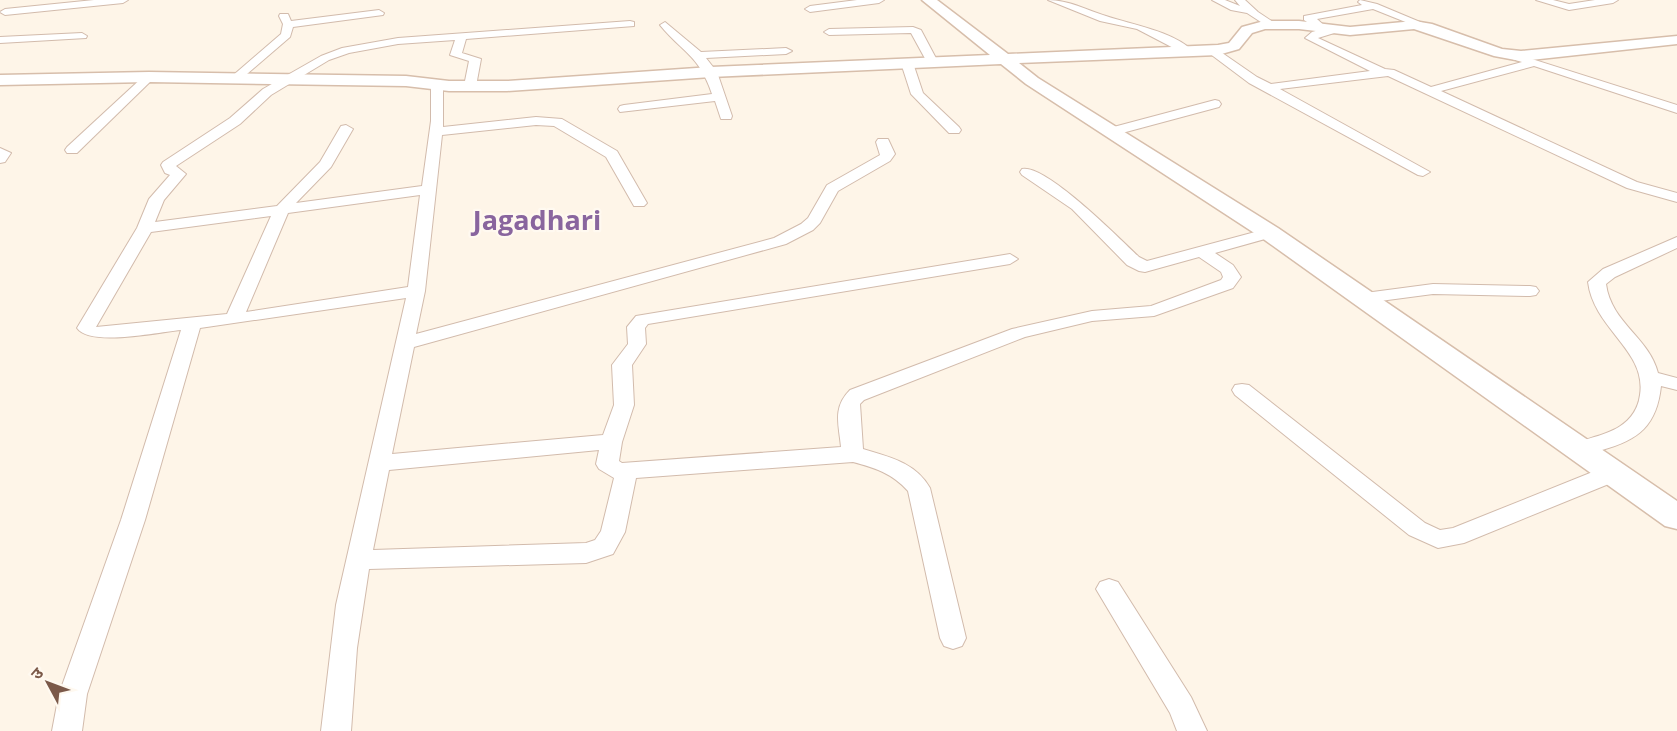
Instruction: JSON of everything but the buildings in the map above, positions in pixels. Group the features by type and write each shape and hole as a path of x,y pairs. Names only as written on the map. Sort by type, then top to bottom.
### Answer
{"street":[{"path":"2,13 20,0"},
{"path":"2,13 123,0"},
{"path":"375,26 379,13 376,0"},
{"path":"829,32 857,17 879,0"},
{"path":"929,0 1032,81 1270,233 1677,517"},
{"path":"1053,0 1104,19 1140,27 1187,51"},
{"path":"1217,0 1234,8 1249,10"},
{"path":"1240,0 1249,10 1271,24"},
{"path":"1541,0 1569,7 1612,0"},
{"path":"1323,28 1308,18 1366,2 1427,27 1677,109"},
{"path":"810,9 913,30 917,32 932,62"},
{"path":"237,78 286,35 286,20 379,13"},
{"path":"416,291 234,319 99,333 90,331 86,327 145,228 157,199 179,174 170,170 168,165 235,121 259,98 325,58 365,41 398,41 630,24"},
{"path":"0,80 149,77 406,81 470,86 544,84 711,72 1211,50 1229,48 1238,43 1247,30 1271,24 1339,30"},
{"path":"665,25 698,55 711,72 726,116"},
{"path":"1427,27 1339,30 1317,34 1310,38 1382,72 1398,75 1626,182 1677,198"},
{"path":"0,40 82,36"},
{"path":"461,36 456,55 475,59 470,86"},
{"path":"1510,55 1529,56 1677,40"},
{"path":"1211,50 1253,80 1423,172"},
{"path":"698,55 786,51"},
{"path":"907,63 917,94 954,130"},
{"path":"1428,91 1533,63"},
{"path":"1271,89 1382,72"},
{"path":"72,150 149,77"},
{"path":"336,731 343,648 359,560 416,291 436,132 437,84"},
{"path":"624,108 720,97"},
{"path":"1111,132 1215,104"},
{"path":"436,132 536,121 557,122 612,154 639,203"},
{"path":"234,319 282,209 326,164 346,129"},
{"path":"406,343 780,241 807,227 814,220 832,188 885,158 888,154 884,142"},
{"path":"0,152 4,153 0,159"},
{"path":"1027,172 1077,206 1138,265 1145,267 1270,233"},
{"path":"145,228 428,190"},
{"path":"1578,449 1617,439 1634,430 1645,415 1651,398 1651,377 1643,357 1601,303 1597,292 1597,282 1609,273 1677,242"},
{"path":"853,454 848,409 850,402 857,395 1020,333 1092,316 1154,310 1227,284 1232,277 1227,269 1202,252"},
{"path":"952,638 919,488 906,475 891,465 853,454 671,469 618,471 607,464 611,442 624,405 622,365 637,344 636,327 642,320 1010,259"},
{"path":"1365,298 1454,289 1530,291"},
{"path":"67,731 73,694 133,520 192,323"},
{"path":"1651,377 1677,384"},
{"path":"1242,390 1417,529 1438,539 1455,537 1613,473"},
{"path":"380,463 611,442"},
{"path":"359,560 586,553 604,547 613,532 627,470"},
{"path":"1109,589 1181,706 1192,731"}],"district":[{"name":"Jagadhari","path":"537,219"}]}
